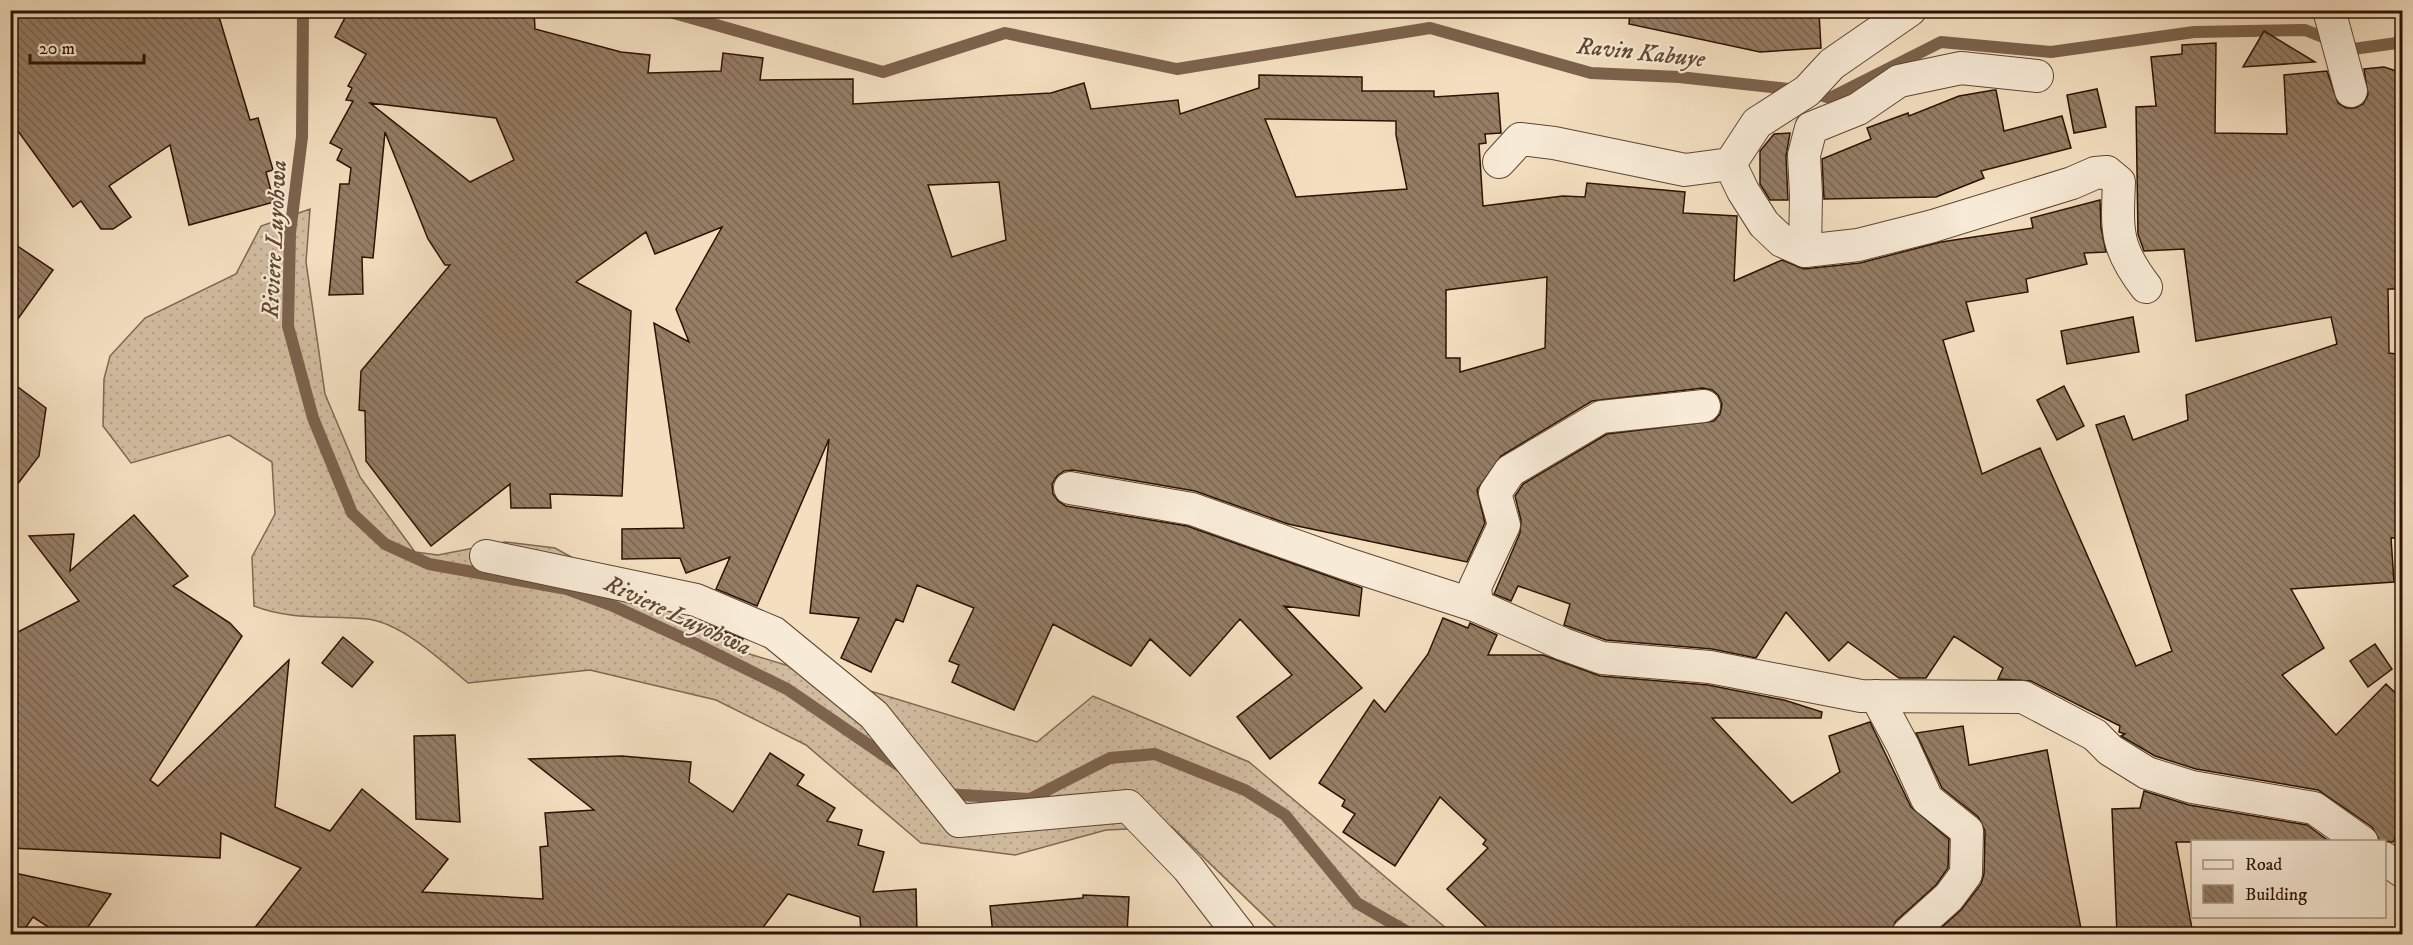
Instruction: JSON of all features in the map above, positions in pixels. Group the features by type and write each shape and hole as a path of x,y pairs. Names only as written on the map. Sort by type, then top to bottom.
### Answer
{"street":[{"path":"1498,162 1520,139 1685,170 1730,164 1757,123 1808,91 1832,64 1910,10"},
{"path":"2331,19 2351,91"},
{"path":"1804,251 1806,195 1803,155 1811,128 1858,109 1899,81 1961,68 2037,76"},
{"path":"1730,164 1743,191 1764,224 1782,241 1804,251 1858,245 1933,226 2072,183 2095,173 2107,172 2119,182 2117,229 2130,265 2146,287"},
{"path":"1477,606 1475,587 1504,525 1496,493 1510,471 1601,417 1704,406"},
{"path":"1070,488 1192,509 1344,563 1477,606 1563,644 1602,658 1710,667 1861,696 2023,697 2095,735 2110,750 2147,773 2192,787 2314,808 2359,840"},
{"path":"486,556 696,600 774,633 874,715 958,821 1128,806 1188,868 1239,934"},
{"path":"1876,696 1927,799 1967,831 1966,874 1948,897 1908,934"},
{"path":"2386,859 2403,871"}],"shaded area":[{"path":"310,209 306,262 325,394 360,477 415,552 438,555 505,542 555,548 743,652 1037,742 1093,696 1249,762 1453,934 1283,934 1172,827 1106,830 1015,855 921,843 806,745 716,700 590,670 468,683 434,654 395,628 381,622 368,619 296,616 254,606 252,557 275,514 272,462 229,435 131,463 103,426 104,379 110,356 145,318 236,274 261,226"}],"building":[{"path":"10,10 217,10 250,120 258,118 273,170 266,172 274,202 189,225 170,145 109,186 131,217 113,229 101,229 81,201 73,207 10,120"},
{"path":"349,10 534,10 535,29 621,52 650,55 648,73 721,71 723,53 763,58 760,80 853,79 853,104 1051,93 1084,83 1091,109 1178,100 1180,114 1259,88 1259,75 1362,77 1362,91 1434,91 1434,97 1498,93 1501,133 1485,134 1486,143 1479,144 1483,206 1563,196 1585,197 1587,183 1685,192 1683,213 1737,216 1734,281 1782,260 1804,269 1860,263 1941,242 2033,228 2031,218 2100,200 2101,228 2106,252 2084,253 2087,264 2026,279 2028,292 1966,302 1974,331 1943,340 1982,474 2040,448 2136,666 2172,651 2096,425 2124,416 2133,440 2188,420 2186,395 2337,344 2331,317 2196,341 2184,249 2144,251 2138,234 2136,107 2156,106 2151,57 2182,54 2182,45 2216,43 2215,133 2287,134 2284,75 2327,71 2338,103 2346,108 2355,108 2363,104 2368,95 2364,69 2384,67 2403,73 2403,289 2388,289 2389,353 2403,355 2403,501 2395,501 2397,538 2391,538 2394,582 2291,589 2324,648 2282,675 2336,735 2386,684 2403,700 2403,825 2393,842 2379,840 2372,827 2318,790 2196,769 2155,756 2121,736 2125,734 2119,732 2120,726 2031,681 1998,679 2003,668 1954,636 1926,678 1899,678 1848,642 1829,661 1786,612 1756,658 1712,649 1606,640 1564,625 1570,604 1518,586 1511,601 1494,594 1520,533 1521,520 1515,496 1523,484 1607,434 1714,421 1720,414 1722,404 1718,395 1712,390 1703,388 1592,401 1501,456 1477,490 1485,523 1467,562 1288,524 1195,491 1073,470 1064,471 1057,476 1052,484 1053,494 1066,506 1187,526 1362,588 1359,616 1284,606 1362,688 1270,759 1237,717 1292,675 1240,619 1190,676 1150,639 1131,666 1053,624 1014,710 952,682 959,665 949,661 974,608 917,585 903,622 896,619 871,672 841,658 859,618 810,613 829,439 757,606 716,589 730,557 686,573 680,558 622,559 622,529 684,528 654,323 689,342 676,309 722,227 655,254 646,232 576,282 631,311 622,496 550,494 551,508 511,508 510,484 431,546 366,461 365,411 359,410 361,371 450,265 445,265 428,239 385,132 373,258 362,257 363,294 329,295 340,184 349,184 351,168 337,160 342,149 330,143 353,101 346,100 352,88 348,86 366,54 335,37","holes":["370,103 496,118 514,160 470,182","1265,119 1396,121 1396,135 1407,189 1296,197","999,182 1006,240 952,257 928,185","1547,277 1545,348 1460,372 1460,358 1446,358 1446,290"]},
{"path":"1630,10 1734,10 1761,16 1819,13 1821,48 1760,52 1629,24"},
{"path":"2264,31 2315,62 2243,67"},
{"path":"2097,89 2106,127 2074,133 2067,95"},
{"path":"1996,90 2004,131 2062,116 2071,148 1981,171 1984,178 1936,197 1824,199 1822,159 1871,139 1867,128 1908,113 1909,116 1959,96"},
{"path":"1790,133 1786,156 1788,200 1770,200 1760,184 1760,151 1774,134"},
{"path":"10,241 53,270 10,330"},
{"path":"2133,317 2139,352 2067,364 2061,331"},
{"path":"10,381 46,408 39,456 10,494"},
{"path":"2064,386 2084,426 2057,440 2037,400"},
{"path":"134,515 188,576 173,586 230,623 242,636 150,780 158,786 289,660 275,807 330,831 362,789 448,859 422,892 543,899 540,847 548,846 545,813 594,810 529,759 622,756 691,762 689,782 733,812 770,753 804,775 797,785 835,808 827,821 862,830 858,845 884,852 873,892 916,889 917,934 861,934 860,917 788,894 758,934 250,934 301,868 221,833 220,858 10,848 10,636 79,601 29,536 74,534 70,571"},
{"path":"1443,618 1468,628 1470,623 1497,635 1488,655 1543,655 1600,676 1708,685 1784,700 1822,712 1821,718 1712,718 1792,803 1840,772 1829,736 1870,722 1911,807 1949,839 1948,868 1936,885 1896,921 1890,934 1494,934 1447,889 1488,848 1483,844 1486,840 1440,797 1395,866 1343,832 1355,814 1342,806 1345,800 1319,783 1374,700 1385,712 1428,654"},
{"path":"702,622 743,639 742,641"},
{"path":"343,637 373,662 352,687 322,663"},
{"path":"2375,644 2392,669 2368,687 2350,661"},
{"path":"1963,726 1969,765 2047,750 2082,934 1934,934 1961,910 1981,884 1984,874 1985,831 1978,817 1942,788 1916,733"},
{"path":"455,735 460,822 416,819 414,736"},
{"path":"2144,791 2189,805 2307,825 2327,840 2191,840 2191,842 2176,842 2193,934 2117,934 2112,809 2140,808"},
{"path":"10,872 111,894 83,934 59,934 33,917 21,934 10,934"},
{"path":"1083,895 1129,897 1127,934 993,934 990,906 1083,898"}],"waterway":[{"name":"Riviere Luyohwa","path":"303,10 302,137 290,233 288,326 313,418 352,513 385,544 429,564 567,589 611,605 698,645 787,689 901,767"},
{"name":"Ravin Kabuye","path":"663,10 883,72 1005,33 1177,69 1430,28 1591,73 1679,77 1807,91 1830,98 1941,42 2051,52 2194,32 2305,30 2353,49 2397,43 2402,36"},
{"name":"Riviere Luyohwa","path":"943,794 1030,799 1110,758 1155,754 1245,790 1285,815 1357,903 1411,934"}]}
